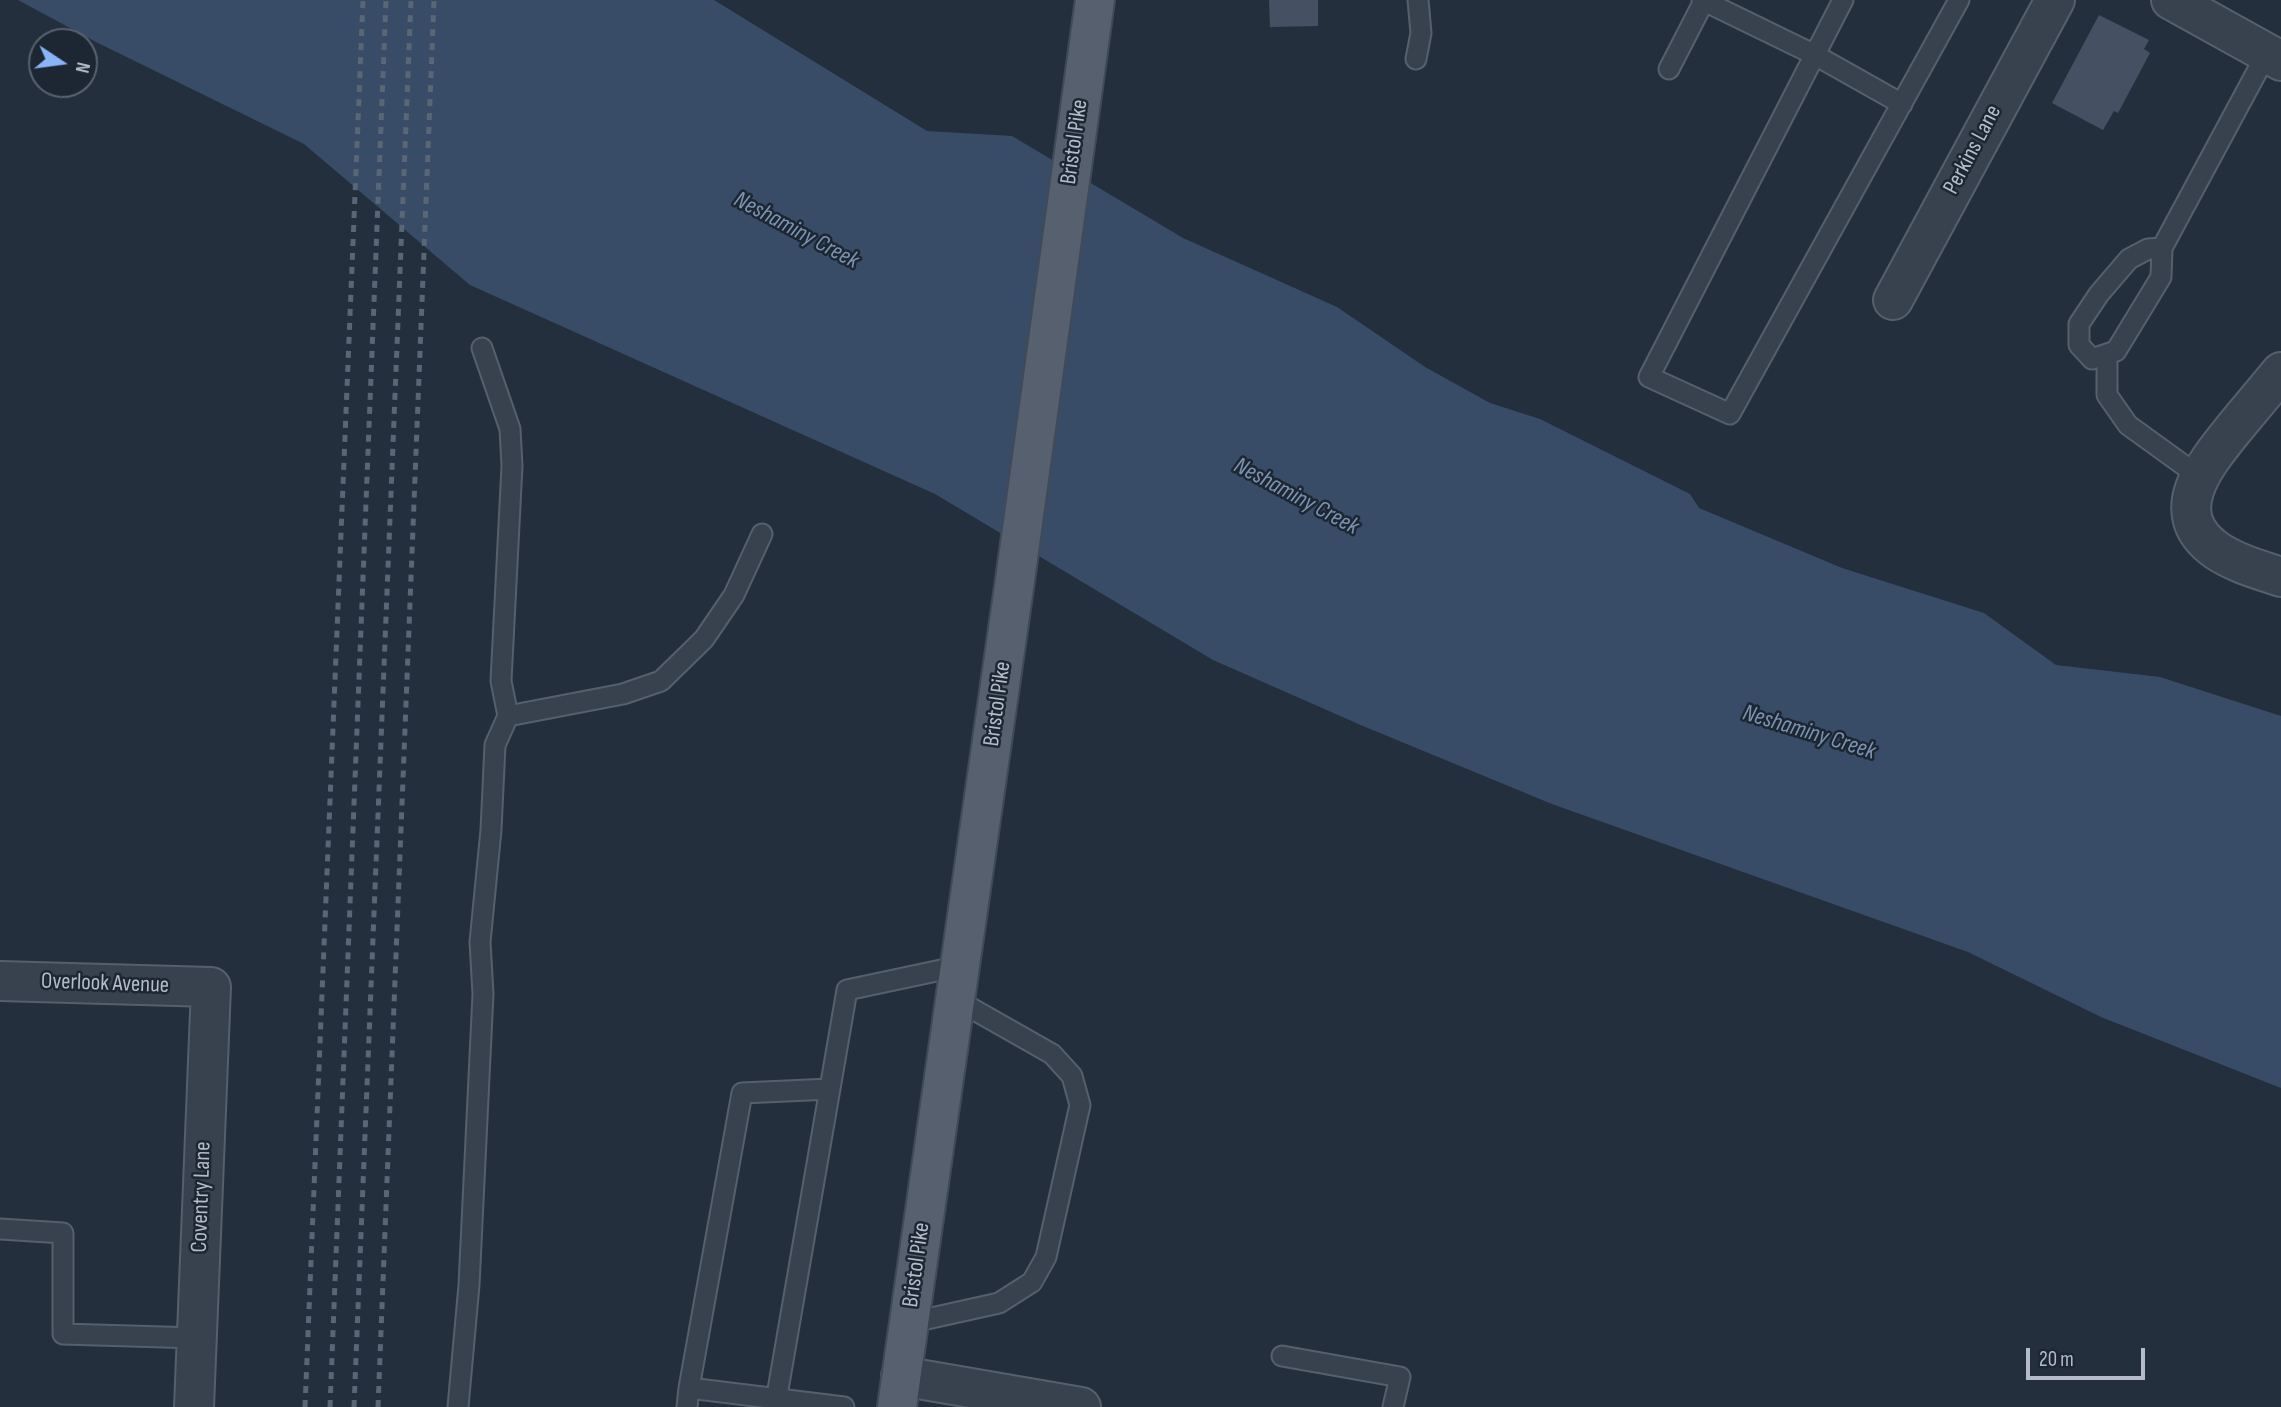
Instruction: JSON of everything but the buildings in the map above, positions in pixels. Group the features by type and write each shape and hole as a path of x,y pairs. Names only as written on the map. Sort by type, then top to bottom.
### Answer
{"main road":[{"name":"Bristol Pike","path":"899,1392 1095,0"}],"street":[{"name":"Perkins Lane","path":"1893,300 2054,0"},
{"path":"2171,0 2274,57"},
{"path":"2281,372 2206,463 2194,488 2191,507 2192,519 2201,537 2217,551 2254,569 2281,578"},
{"name":"Overlook Avenue","path":"0,981 211,987"},
{"name":"Coventry Lane","path":"194,1407 211,987"},
{"path":"899,1392 1081,1407"}],"lane":[{"path":"1416,59 1421,33 1418,0"},
{"path":"1669,69 1703,0 1815,55 1902,104"},
{"path":"1843,0 1649,377 1730,414 1959,0"},
{"path":"2162,248 2148,249 2129,259 2099,294 2079,324 2079,345 2092,359 2116,351 2161,277 2162,248 2274,57"},
{"path":"458,1407 469,1284 483,994 480,942 491,830 495,745 508,716 501,681 512,466 510,429 482,348"},
{"path":"2107,354 2107,395 2128,425 2200,477"},
{"path":"508,716 623,694 662,681 704,639 734,595 762,534"},
{"path":"776,1403 847,990 957,983 1052,1054 1072,1076 1080,1105 1046,1257 1032,1282 999,1303 909,1322"},
{"path":"830,1088 742,1093 688,1398 844,1407"},
{"path":"0,1228 63,1233 63,1334 197,1338"},
{"path":"1282,1356 1400,1377 1394,1407"}],"water":[{"name":"Neshaminy Creek","path":"18,0 714,0 927,131 1012,136 1183,238 1337,307 1425,367 1490,403 1540,419 1690,494 1699,508 1842,568 1984,613 2056,665 2160,677 2281,716 2281,1088 2101,1017 1968,952 1552,804 1363,726 1213,660 935,494 470,285 304,144 98,43 98,28 70,28"}],"railway":[{"path":"305,1407 363,0"},
{"path":"330,1407 386,0"},
{"path":"354,1407 411,0"},
{"path":"378,1407 434,0"}]}
